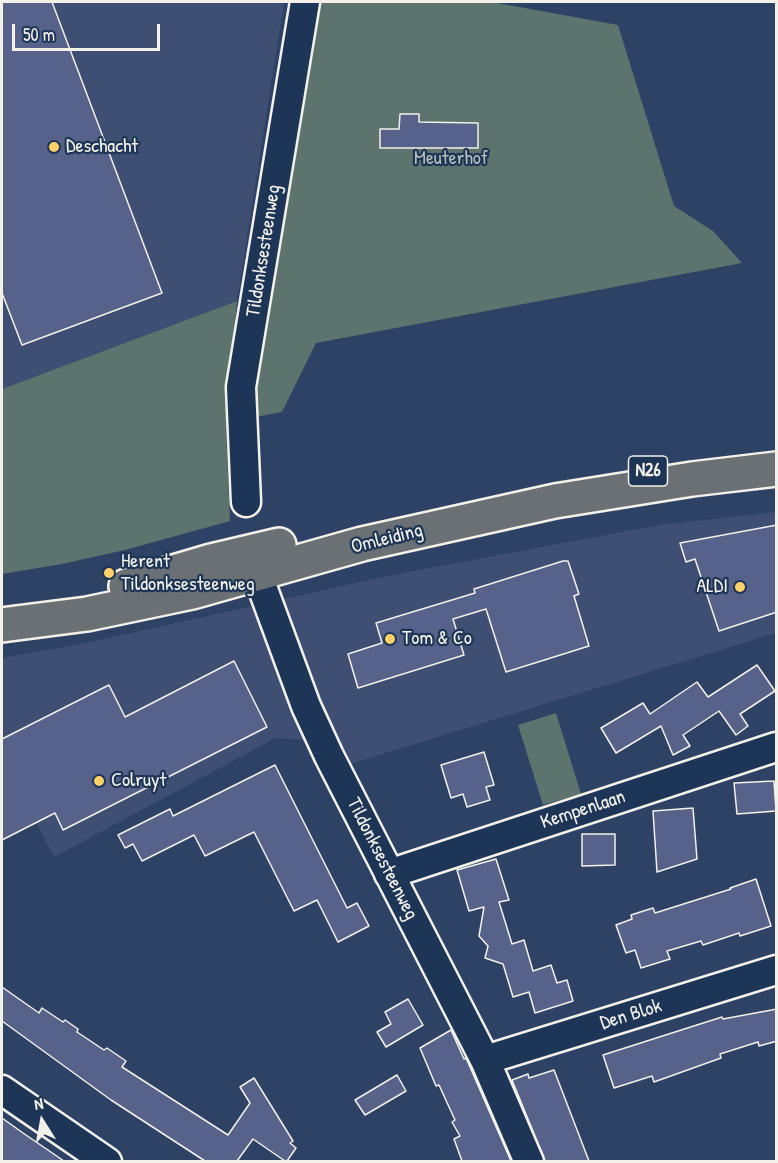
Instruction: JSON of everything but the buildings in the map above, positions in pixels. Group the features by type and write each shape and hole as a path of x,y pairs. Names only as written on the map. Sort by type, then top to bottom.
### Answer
{"main road":[{"name":"Omleiding","path":"2,625 111,609 192,592 251,563 393,519 623,474 777,454"},
{"name":"Omleiding","path":"2,610 62,601 251,563 362,544 555,501 692,479 777,469"}],"street":[{"name":"Tildonksesteenweg","path":"246,502 241,387 305,2"},
{"name":"Tildonksesteenweg","path":"251,563 306,706 328,756 485,1060 529,1161"},
{"name":"Kempenlaan","path":"390,874 777,747"},
{"name":"Den Blok","path":"485,1060 777,970"},
{"path":"2,1090 107,1161"}],"shaded area":[{"path":"2,2 284,2 237,301 2,389"},
{"path":"776,512 776,633 327,771 311,740 276,738 54,857 2,757 2,658 91,642 387,576 659,525"}],"green space":[{"name":"Meuterhof","path":"319,2 492,2 618,25 674,206 713,231 742,263 316,343 282,412 255,417 250,376"},
{"path":"237,301 226,430 230,521 125,550 2,574 2,389"},
{"path":"556,713 581,794 543,805 518,725"}],"place":[{"name":"Deschacht","path":"54,147"},
{"name":"Herent Tildonksesteenweg","path":"109,573"},
{"name":"ALDI","path":"740,587"},
{"name":"Tom & Co","path":"390,639"},
{"name":"Colruyt","path":"99,781"}]}
